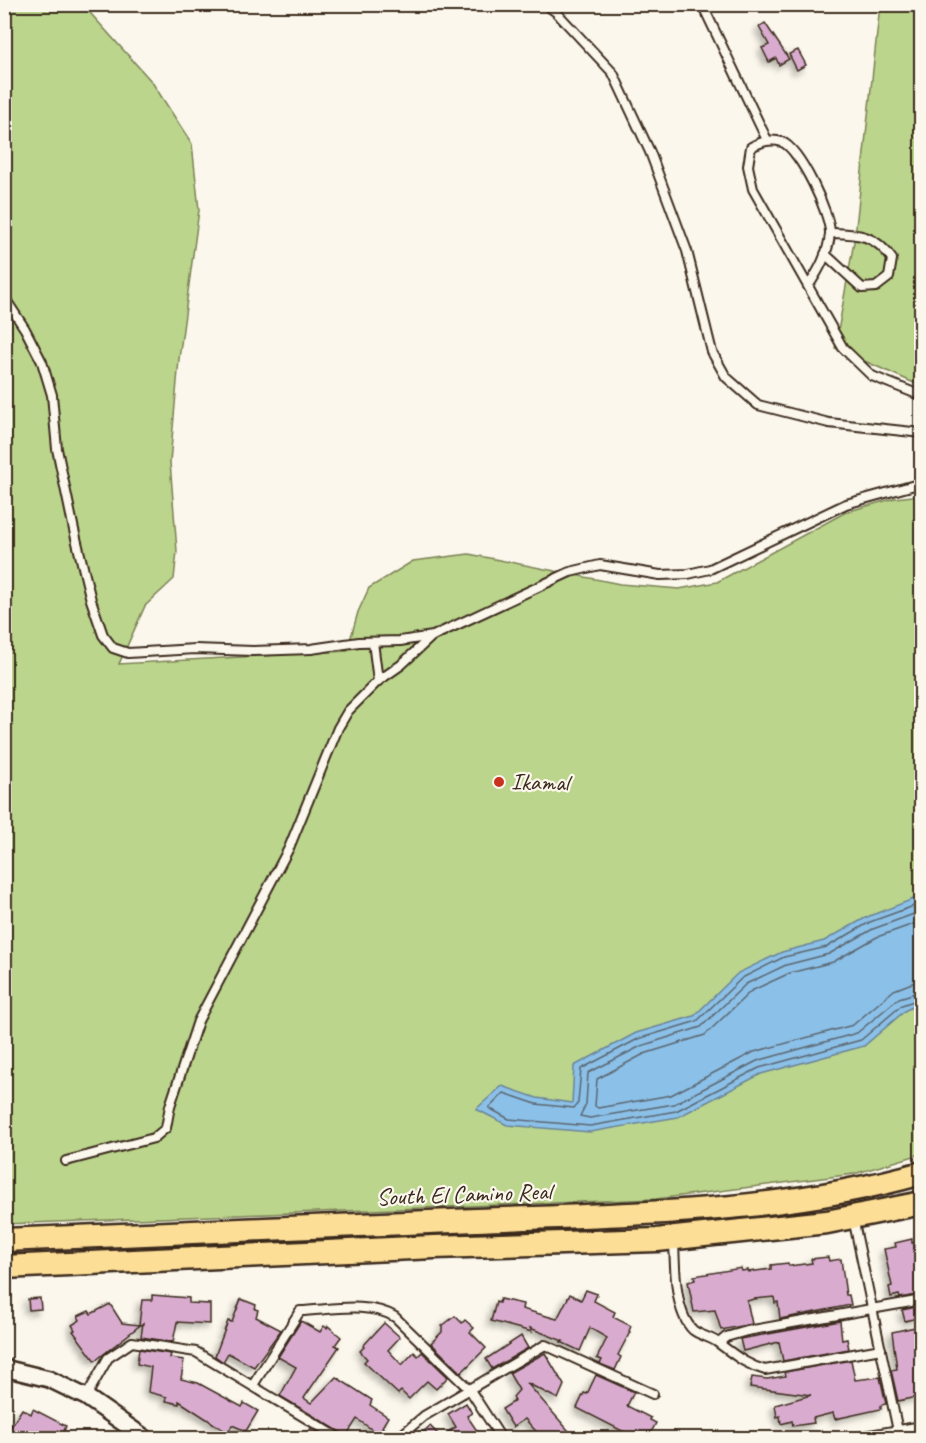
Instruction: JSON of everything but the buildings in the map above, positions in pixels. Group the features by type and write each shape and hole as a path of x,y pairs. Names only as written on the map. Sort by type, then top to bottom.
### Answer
{"main road":[{"name":"South El Camino Real","path":"4,1240 660,1213 826,1195 882,1184 921,1173"},
{"path":"853,1217 860,1202 875,1194 882,1184"},
{"path":"4,1267 674,1239 827,1222 921,1203"}],"street":[{"path":"4,1368 49,1379 86,1397 145,1438"}],"lane":[{"path":"545,4 556,12 613,73 618,83 650,152 687,250 712,352 726,377 758,405 829,423 921,433"},
{"path":"702,4 767,140"},
{"path":"809,285 823,264 830,233 818,192 800,162 783,143 767,140 751,147 748,166 753,189 843,348 872,376 921,396"},
{"path":"825,254 862,288 876,287 889,277 892,259 883,246 860,234 830,233"},
{"path":"4,297 25,329 42,362 52,395 57,449 77,542 103,635 112,648 128,653 195,649 253,651 311,649 433,636 570,572 600,565 660,575 688,574 710,569 846,504 921,483"},
{"path":"66,1161 154,1138 166,1128 170,1106 198,1021 289,848 338,728 348,711 378,681 401,665 433,636"},
{"path":"373,642 378,681"},
{"path":"853,1217 898,1431"},
{"path":"674,1239 675,1271 683,1318 695,1331 719,1343 748,1365 765,1370 881,1350"},
{"path":"719,1343 726,1337 747,1331 921,1300"},
{"path":"253,1385 300,1311 371,1308 385,1311 395,1317 470,1390 501,1438"},
{"path":"86,1397 108,1358 132,1342 196,1352 339,1438"},
{"path":"398,1438 424,1416 545,1345 653,1394"},
{"path":"853,1438 921,1426"}],"green space":[{"path":"4,5 83,5 152,82 192,144 199,210 179,359 170,462 177,551 174,579 145,606 119,664 347,651 358,612 369,588 413,561 469,554 620,584 679,589 717,582 846,512 895,498 921,495 921,1154 854,1174 656,1199 5,1224"},
{"path":"880,5 921,5 921,386 835,348 855,236"}],"water":[{"path":"921,896 921,1003 906,1010 864,1046 761,1074 678,1117 590,1132 507,1125 476,1109 502,1086 537,1098 572,1103 574,1066 636,1033 694,1016 738,973 782,952 824,941 867,917"}],"place":[{"name":"Ikamal","path":"499,782"}]}
